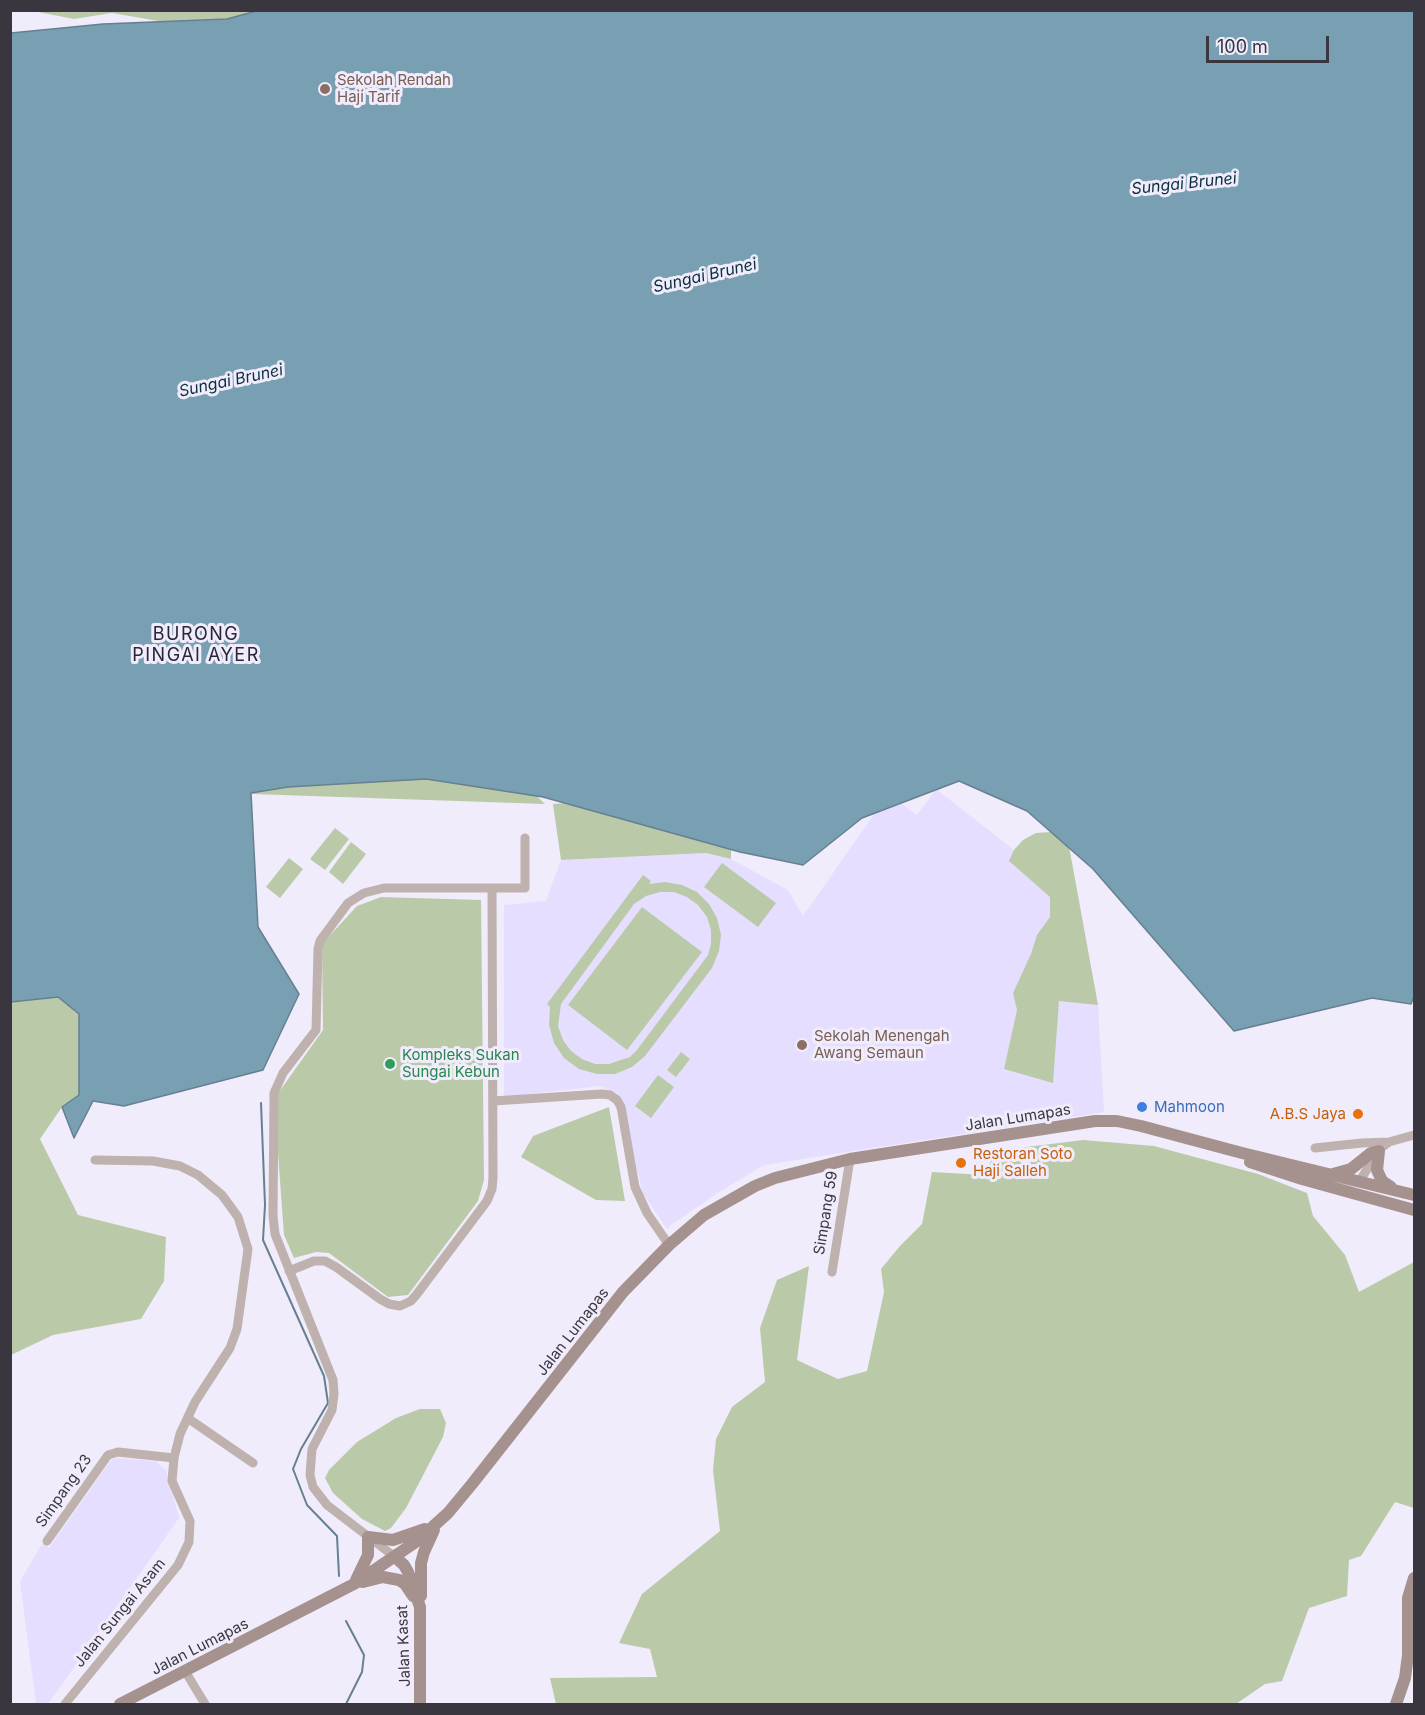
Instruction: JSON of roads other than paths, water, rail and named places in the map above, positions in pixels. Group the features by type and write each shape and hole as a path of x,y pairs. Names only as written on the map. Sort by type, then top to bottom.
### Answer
{"main road":[{"name":"Jalan Lumapas","path":"120,1704 354,1584 395,1557 437,1524 532,1410 623,1292 669,1245 704,1215 755,1186 775,1178 850,1159 1095,1121 1117,1122 1360,1180"},
{"name":"Jalan Lumapas","path":"1117,1122 1180,1143 1411,1209"},
{"path":"1332,1174 1351,1169 1371,1153 1379,1151 1377,1170 1382,1181 1395,1190"},
{"path":"1302,1179 1309,1176 1347,1185 1360,1180 1414,1195"},
{"path":"1360,1180 1367,1191 1411,1209"},
{"path":"354,1584 368,1555 368,1537 393,1540 437,1524"},
{"path":"420,1607 421,1563 437,1524"},
{"name":"Jalan Kasat","path":"395,1557 408,1572 420,1607 420,1704"},
{"path":"354,1584 383,1577 399,1580 405,1584 420,1607"},
{"path":"1396,1704 1405,1678 1408,1655 1408,1599 1414,1578"}],"street":[{"path":"395,1557 327,1505 319,1496 312,1481 310,1461 312,1449 332,1410 333,1380 275,1234 272,1106 278,1082 316,1030 320,941 348,903 373,889 384,888 525,888 525,838"},
{"path":"289,1270 314,1261 325,1261 389,1304 400,1306 411,1301 489,1195 493,1178 492,888"},
{"path":"493,1101 602,1094 610,1095 617,1100 621,1107 634,1187 647,1213 669,1245"},
{"path":"1315,1148 1389,1142 1414,1135"},
{"path":"1360,1180 1379,1151 1389,1142"},
{"name":"Simpang 59","path":"832,1272 850,1159"},
{"name":"Jalan Sungai Asam","path":"65,1704 178,1565 189,1542 190,1521 172,1481 174,1458 180,1434 195,1402 230,1348 237,1329 248,1249 238,1217 222,1195 198,1175 180,1166 153,1161 96,1160"},
{"path":"189,1419 253,1463"},
{"name":"Simpang 23","path":"47,1541 108,1455 118,1452 174,1458"},
{"path":"185,1671 205,1704"}],"water":[{"name":"Sungai Brunei","path":"260,10 1414,11 1414,996 1411,1004 1372,998 1234,1031 1093,869 1027,811 959,781 862,818 803,865 740,852 543,797 426,779 288,787 251,793 258,927 299,994 263,1070 124,1106 93,1101 74,1138 62,1107 79,1095 79,1014 58,997 11,1002 11,33 103,24 227,19"}],"waterway":[{"path":"261,1103 265,1205 263,1240 324,1376 328,1403 301,1449 293,1469 307,1505 337,1536 339,1576"},
{"path":"346,1621 364,1655 362,1672 346,1704"}],"place":[{"name":"Sekolah Rendah Haji Tarif","path":"325,89"},
{"name":"Sekolah Menengah Awang Semaun","path":"802,1045"},
{"name":"Kompleks Sukan Sungai Kebun","path":"390,1064"},
{"name":"Mahmoon","path":"1142,1107"},
{"name":"A.B.S Jaya","path":"1358,1114"},
{"name":"Restoran Soto Haji Salleh","path":"961,1163"}],"district":[{"name":"BURONG PINGAI AYER","path":"196,645"}]}
